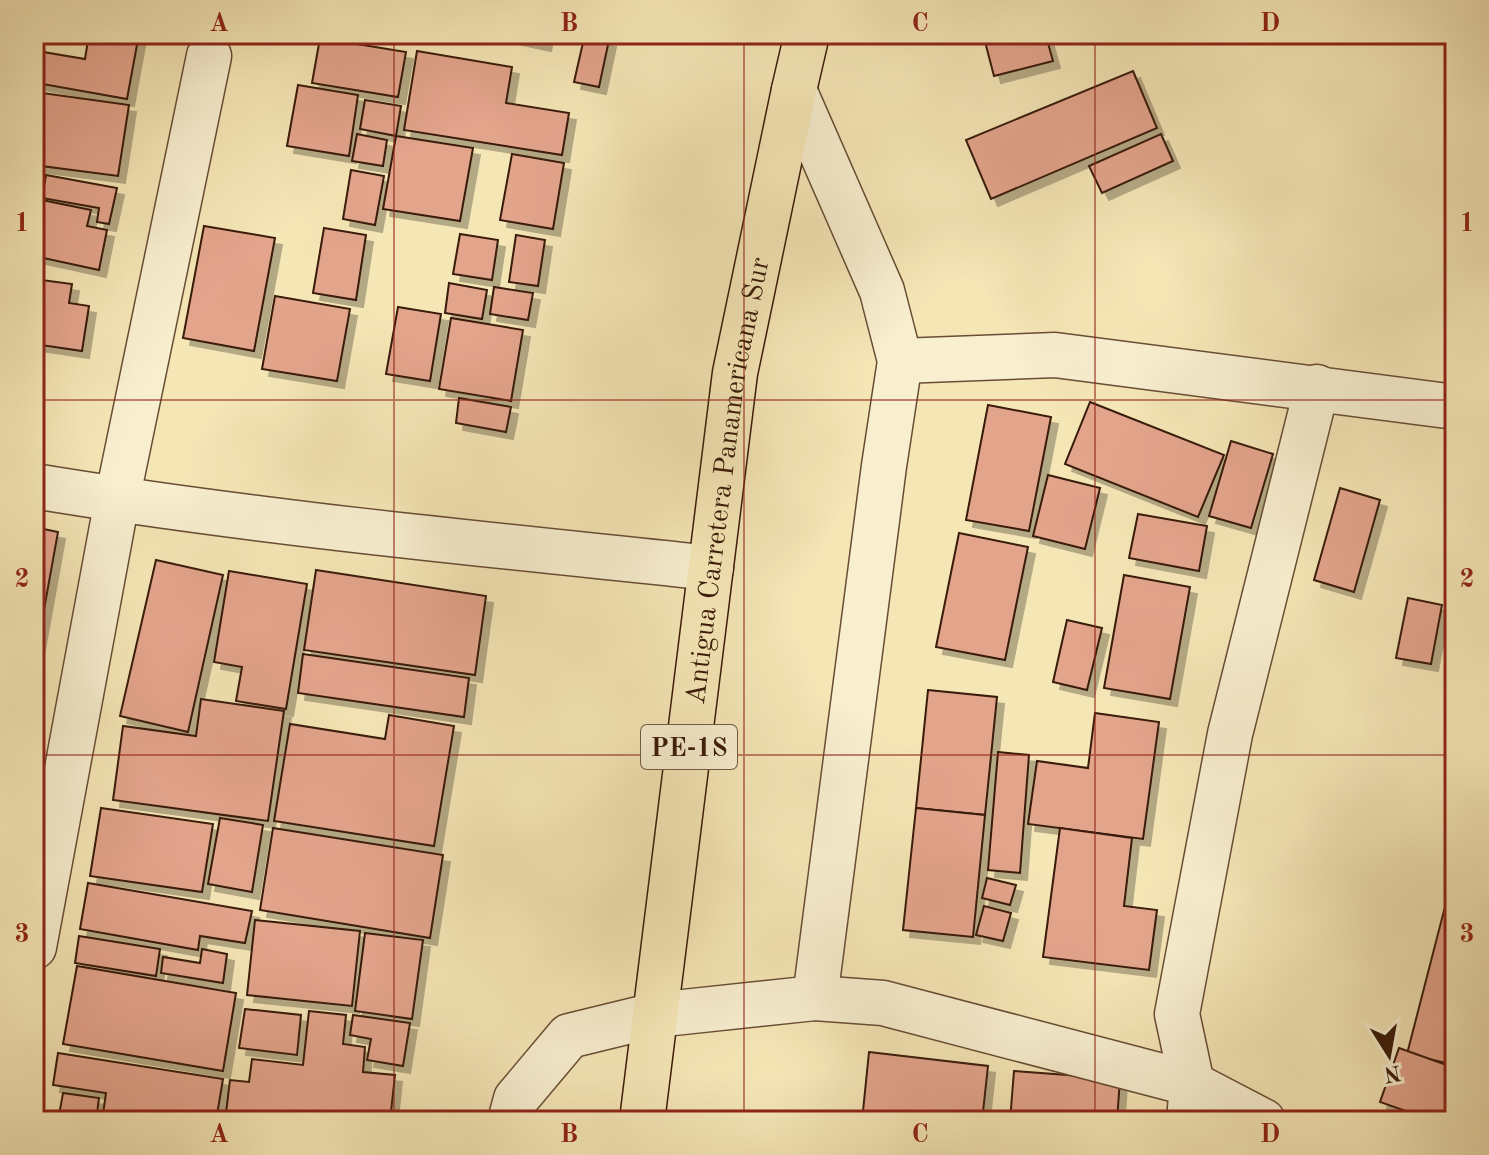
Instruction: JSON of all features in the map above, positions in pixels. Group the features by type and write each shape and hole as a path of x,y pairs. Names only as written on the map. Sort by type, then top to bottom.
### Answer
{"highway":[{"name":"Antigua Carretera Panamericana Sur","path":"642,1121 735,373 807,34"}],"street":[{"path":"34,947 117,500 209,56"},
{"path":"794,90 882,291 900,361 815,998"},
{"path":"900,361 1055,355 1455,407"},
{"path":"1190,1102 1177,1014 1230,734 1317,387"},
{"path":"34,486 117,500 353,530 711,568"},
{"path":"510,1121 516,1099 569,1036 655,1015 815,998 883,1003 1190,1102 1263,1121"}],"building":[{"path":"89,34 139,34 127,99 37,83 43,52 85,59"},
{"path":"496,34 546,34 544,44"},
{"path":"585,34 609,40 599,87 574,82"},
{"path":"983,34 1054,34 1046,36 1053,61 994,76"},
{"path":"320,38 406,52 398,97 312,83"},
{"path":"417,51 512,67 506,103 569,113 562,155 404,130"},
{"path":"1133,71 1157,128 991,199 966,140"},
{"path":"298,85 358,95 349,156 287,146"},
{"path":"35,92 129,105 118,176 34,165"},
{"path":"365,100 401,106 396,136 360,129"},
{"path":"357,134 387,140 383,166 352,161"},
{"path":"1161,134 1173,161 1102,193 1089,166"},
{"path":"396,136 473,148 460,221 383,209"},
{"path":"512,154 564,163 553,229 500,220"},
{"path":"351,170 384,176 375,225 343,219"},
{"path":"34,175 43,176 34,222"},
{"path":"46,175 117,188 109,224 97,222 99,208 42,198"},
{"path":"42,200 91,210 87,226 107,230 99,270 34,256 34,239"},
{"path":"204,226 275,238 254,351 183,338"},
{"path":"324,228 366,235 356,300 313,293"},
{"path":"460,234 498,240 492,280 453,274"},
{"path":"516,235 545,240 538,286 509,282"},
{"path":"34,279 72,284 69,303 89,306 82,351 34,344"},
{"path":"449,283 487,290 482,319 445,313"},
{"path":"494,287 533,293 528,320 490,314"},
{"path":"275,296 350,309 337,381 262,369"},
{"path":"398,307 441,314 430,381 386,374"},
{"path":"451,318 523,330 511,401 439,389"},
{"path":"459,398 511,407 506,432 456,423"},
{"path":"1090,402 1224,455 1198,517 1065,464"},
{"path":"988,405 1051,417 1029,531 966,520"},
{"path":"1231,441 1273,454 1251,528 1209,516"},
{"path":"1048,475 1100,488 1085,549 1033,536"},
{"path":"1340,488 1380,500 1354,592 1314,580"},
{"path":"1138,514 1207,526 1199,571 1129,558"},
{"path":"34,527 58,532 34,665"},
{"path":"959,533 1028,547 1005,660 936,647"},
{"path":"156,560 223,575 188,732 120,716"},
{"path":"316,570 486,596 475,675 304,650"},
{"path":"229,571 307,584 286,709 236,701 242,667 214,662"},
{"path":"1124,575 1190,587 1170,699 1104,688"},
{"path":"1408,598 1442,605 1431,664 1396,658"},
{"path":"1067,620 1102,628 1087,690 1053,682"},
{"path":"303,654 469,678 464,717 298,693"},
{"path":"928,690 997,697 985,815 916,808"},
{"path":"201,699 284,711 268,821 113,800 123,726 196,736"},
{"path":"1095,713 1159,722 1143,839 1028,824 1037,761 1088,768"},
{"path":"389,715 454,726 434,846 274,821 290,724 385,739"},
{"path":"998,752 1029,755 1020,873 988,870"},
{"path":"101,808 213,824 202,892 90,876"},
{"path":"916,808 985,815 973,937 903,930"},
{"path":"220,818 263,825 252,892 208,884"},
{"path":"273,828 443,855 430,938 260,910"},
{"path":"1060,828 1132,838 1124,906 1157,910 1149,970 1043,957"},
{"path":"1455,868 1455,1065 1407,1054"},
{"path":"987,878 1016,885 1010,905 982,898"},
{"path":"88,883 252,911 245,943 200,936 198,950 80,929"},
{"path":"984,906 1011,913 1003,941 976,935"},
{"path":"255,920 360,931 352,1006 247,995"},
{"path":"365,933 423,940 412,1019 355,1011"},
{"path":"79,936 160,949 156,976 75,963"},
{"path":"202,949 227,954 223,983 161,973 163,957 200,963"},
{"path":"77,966 236,993 223,1071 63,1044"},
{"path":"245,1009 301,1015 297,1055 239,1048"},
{"path":"309,1011 346,1015 343,1044 365,1047 363,1072 395,1075 390,1121 225,1121 230,1080 249,1082 252,1059 303,1065"},
{"path":"353,1015 410,1023 403,1066 367,1060 371,1039 350,1035"},
{"path":"1399,1048 1455,1068 1455,1121 1434,1121 1380,1102"},
{"path":"869,1052 988,1066 982,1121 951,1121 863,1111"},
{"path":"58,1053 223,1079 216,1121 102,1121 106,1093 53,1085"},
{"path":"1014,1071 1120,1079 1117,1121 1010,1121"},
{"path":"63,1093 99,1098 96,1121 58,1121"}]}
